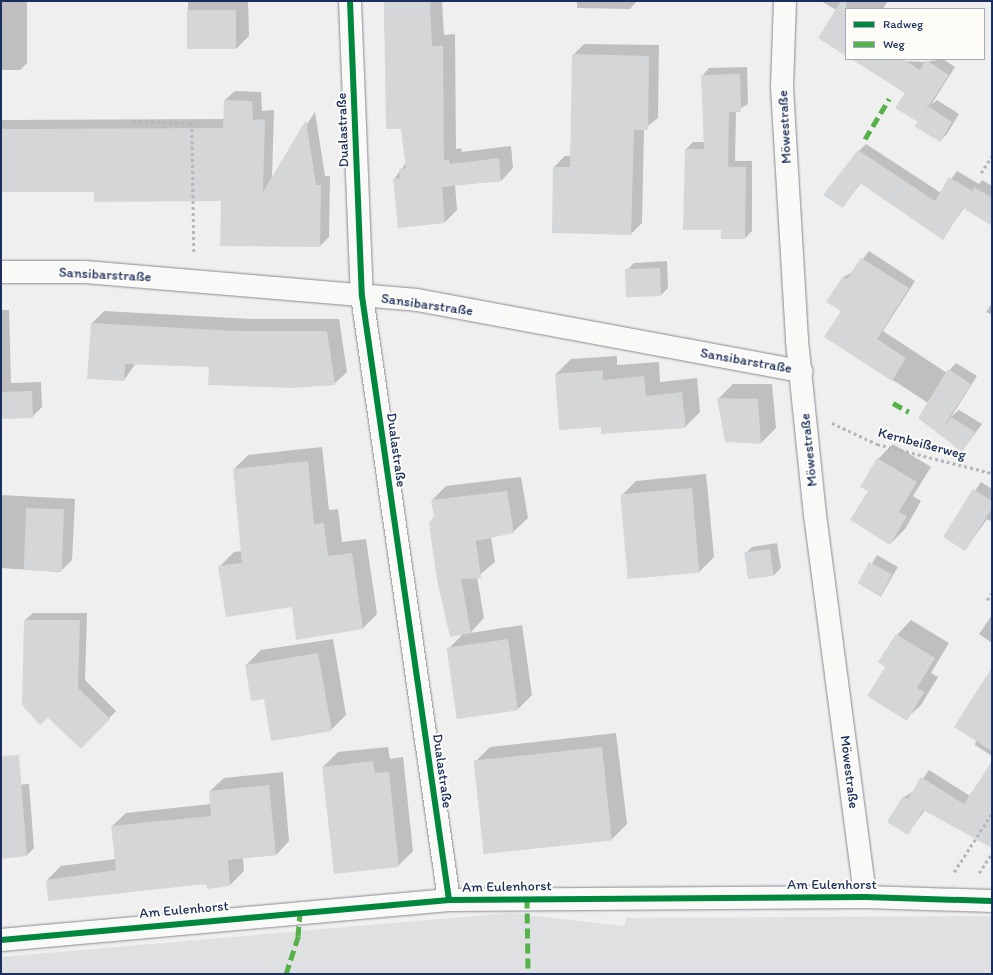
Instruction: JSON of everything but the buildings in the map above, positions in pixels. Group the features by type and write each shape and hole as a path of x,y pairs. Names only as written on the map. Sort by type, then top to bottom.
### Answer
{"street":[{"name":"Dualastraße","path":"350,1 362,296 449,900"},
{"name":"Möwestraße","path":"785,1 782,87 801,371 865,897"},
{"name":"Sansibarstraße","path":"1,272 85,272 417,300 801,371"},
{"name":"Am Eulenhorst","path":"1,940 449,900 865,897 992,901"}],"path":[{"path":"133,121 192,123 194,282"},
{"path":"981,173 992,156"},
{"path":"987,600 992,593"},
{"path":"953,875 992,813"},
{"path":"977,876 992,853"}],"shaded area":[{"path":"509,913 624,926 626,918 992,916 992,974 1,974 1,957"}],"marked path":[{"path":"865,139 889,99"},
{"path":"893,403 909,412"},
{"path":"527,898 528,974"},
{"path":"286,974 298,936 300,913"}],"cycle path":[{"path":"350,1 362,296 449,900"},
{"path":"1,940 449,900 865,897 992,901"}]}
